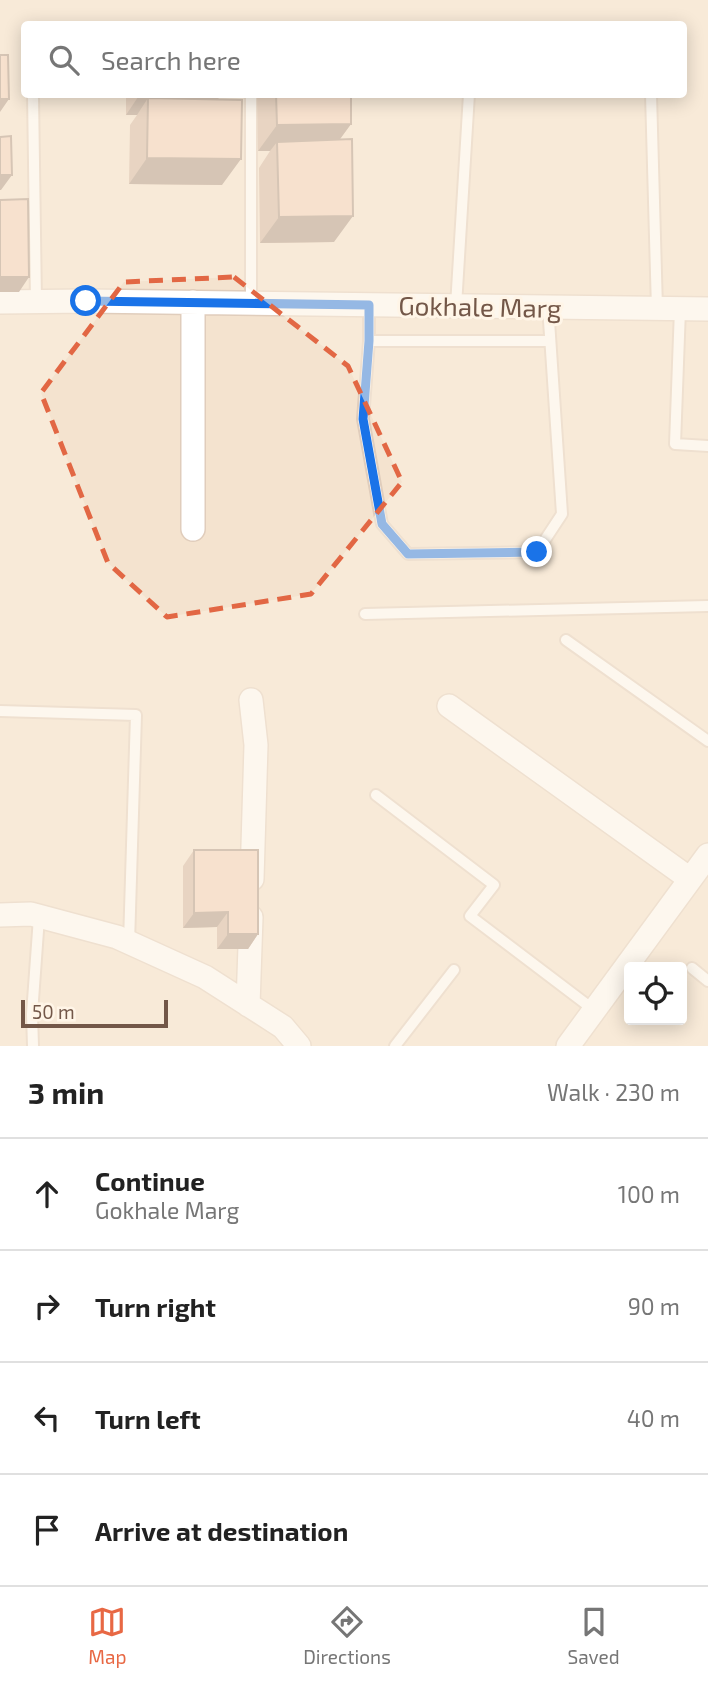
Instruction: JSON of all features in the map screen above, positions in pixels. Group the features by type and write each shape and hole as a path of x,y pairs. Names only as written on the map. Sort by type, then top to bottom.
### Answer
{"street":[{"name":"Gokhale Marg","path":"0,302 708,309"},
{"path":"192,529 193,302"},
{"path":"248,1005 256,746 251,700"},
{"path":"449,706 690,879"},
{"path":"568,1046 708,855"},
{"path":"0,915 31,914 117,937 205,977 283,1027 299,1046"}],"lane":[{"path":"33,98 36,302"},
{"path":"251,98 251,303"},
{"path":"456,306 469,98"},
{"path":"651,98 668,309 675,444 708,446"},
{"path":"369,305 363,419 382,524 408,554 537,552 562,514 548,306"},
{"path":"369,341 550,341"},
{"path":"365,614 708,606"},
{"path":"566,640 708,741"},
{"path":"0,711 136,715 130,943"},
{"path":"376,795 494,885 470,916 594,1010"},
{"path":"33,1046 32,1014 39,917"},
{"path":"692,968 708,981"},
{"path":"395,1046 454,970"}],"highlighted area":[{"path":"234,277 348,366 402,482 311,594 167,617 108,563 41,393 124,282"}],"shaded area":[{"path":"0,0 708,0 708,1046 0,1046"}],"building":[{"path":"0,55 8,55 9,99 0,99"},
{"path":"148,98 242,100 241,159 147,158"},
{"path":"276,98 351,98 351,124 277,125"},
{"path":"11,136 12,175 0,175 0,137"},
{"path":"352,139 353,216 279,217 277,142"},
{"path":"28,199 29,277 0,277 0,200"},
{"path":"194,850 258,850 258,934 228,934 228,912 194,913"}],"route":[{"path":"86,301 369,305 363,419 382,524 408,554 537,552"}]}
